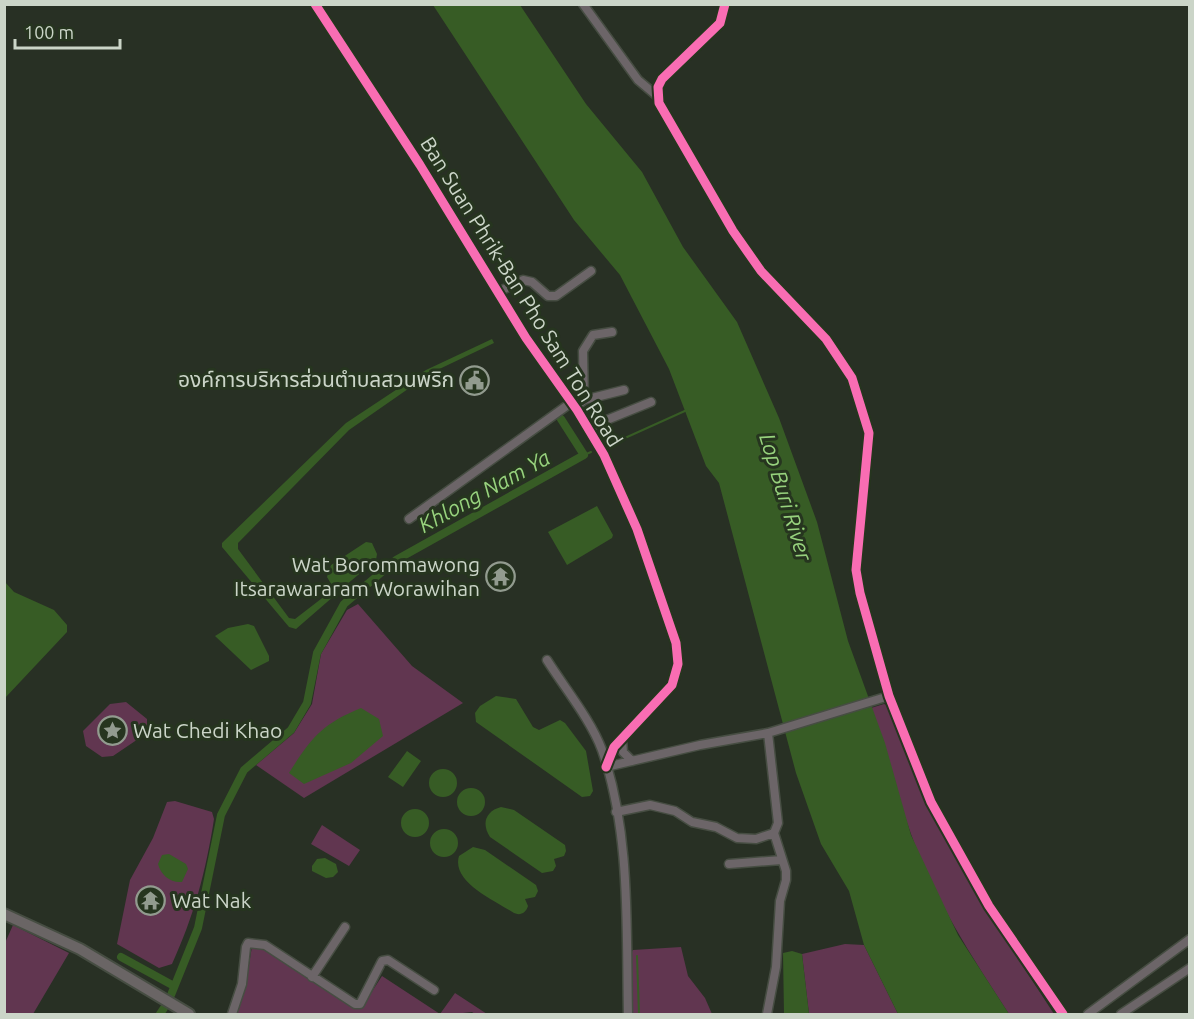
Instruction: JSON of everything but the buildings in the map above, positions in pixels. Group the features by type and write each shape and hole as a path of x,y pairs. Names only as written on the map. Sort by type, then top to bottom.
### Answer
{"main road":[{"path":"4,914 80,949 189,1014"}],"street":[{"name":"Ban Suan Phrik-Ban Pho Sam Ton Road","path":"315,4 420,165 526,338 577,410 604,455 637,529 676,643 678,664 672,685 622,738 609,757 606,767"},
{"path":"583,4 638,80 657,96"},
{"path":"726,4 720,23 662,79 657,96 659,104 733,231 761,271 826,339 852,378 869,433 856,570 860,593 889,696 931,802 988,906 1063,1014"},
{"path":"498,292 523,280 532,282 548,296 556,296 591,271"},
{"path":"577,410 584,399 584,347 593,335 612,332"},
{"path":"584,399 624,390"},
{"path":"409,519 572,402"},
{"path":"587,428 651,402"},
{"path":"547,660 597,739 606,767 616,812 624,869 628,1014"},
{"path":"606,767 700,745 771,733 889,696"},
{"path":"767,1014 776,967 777,922 786,880 774,833 778,823 771,733"},
{"path":"622,738 623,752 632,761"},
{"path":"616,812 650,805 675,811 692,822 716,827 737,838 756,839 774,833"},
{"path":"729,864 782,860"},
{"path":"312,976 345,927"},
{"path":"1088,1014 1190,939"},
{"path":"232,1014 243,984 248,943 265,945 360,1005 382,962 388,960 434,990"},
{"path":"1121,1014 1190,968"}],"shaded area":[{"path":"358,604 412,666 463,703 304,798 256,765 294,733 312,704 321,654 347,610"},
{"path":"126,702 147,719 147,733 113,756 102,757 86,746 83,731 110,704"},
{"path":"884,704 889,706 926,804 978,897 1054,1014 1009,1014 942,904 911,834 871,708"},
{"path":"175,801 212,812 214,819 203,875 187,928 172,964 159,968 117,944 130,880 153,838 167,802"},
{"path":"322,825 360,850 349,866 311,844"},
{"path":"13,925 69,953 33,1014 5,1014 5,943"},
{"path":"845,944 864,945 898,1014 809,1014 802,954"},
{"path":"252,946 265,949 362,1007 382,976 440,1014 235,1014 246,984"},
{"path":"681,947 688,976 705,998 712,1014 633,1014 631,953 633,950"},
{"path":"455,993 487,1014 472,1012 440,1014"}],"water":[{"name":"Lop Buri River","path":"433,5 520,5 586,104 642,172 683,247 737,322 779,418 817,522 848,641 885,743 911,835 958,935 1009,1014 898,1014 864,945 849,891 821,844 796,773 719,483 706,466 669,369 620,275 574,220"},
{"path":"492,339 494,343 431,373 349,430 238,543 238,549 289,618 295,619 330,592 334,596 296,629 289,627 222,547 222,543 346,423 426,370"},
{"path":"597,506 613,535 612,538 567,565 548,532"},
{"path":"366,542 372,543 377,554 376,560 340,590 333,587 327,577 331,565"},
{"path":"5,582 14,592 54,610 67,625 67,632 5,698"},
{"path":"248,624 254,626 269,656 269,661 251,670 215,636 228,628"},
{"path":"496,696 516,699 533,727 539,730 560,720 565,723 586,751 593,791 590,796 582,797 476,722 475,713 480,706"},
{"path":"361,708 379,719 383,736 351,763 304,784 289,773 319,733 336,720"},
{"path":"407,751 421,761 403,787 388,777"},
{"path":"443,769 453,773 457,783 453,793 443,797 433,793 429,783 433,773"},
{"path":"471,788 481,792 485,802 481,812 471,816 461,812 457,802 461,792"},
{"path":"501,807 514,810 565,845 564,856 554,859 556,866 553,871 542,873 490,837 486,827 487,818 492,811"},
{"path":"415,809 425,813 429,823 425,833 415,837 405,833 401,823 405,813"},
{"path":"444,829 454,833 458,843 454,853 444,857 434,853 430,843 434,833"},
{"path":"473,847 485,850 536,885 538,891 535,897 525,899 528,906 524,912 516,914 468,882 458,865 459,856"},
{"path":"169,854 186,864 188,869 182,882 170,880 159,868 158,864 162,855"},
{"path":"325,858 336,864 338,872 333,877 326,878 312,871 312,866 317,859"},
{"path":"792,951 802,954 809,1014 784,1014 783,953"}],"waterway":[{"name":"Khlong Nam Ya","path":"605,447 687,410"},
{"name":"Khlong Nam Ya","path":"171,995 198,928 221,815 244,770 291,730 307,703 317,653 344,604 396,560 584,455 561,419"},
{"name":"Khlong Nam Ya","path":"584,455 591,452"},
{"path":"637,956 639,1014"},
{"path":"121,957 174,986"},
{"name":"Khlong Nam Ya","path":"160,1014 164,1008"}],"cycle path":[{"path":"315,4 420,165 526,338 577,410 604,455 637,529 676,643 678,664 672,685 614,747 606,767"},
{"path":"725,4 720,23 662,79 658,87 659,103 733,231 761,271 826,339 852,378 869,433 856,570 860,593 889,696 931,802 989,906 1063,1014"}],"place":[{"name":"องค์การบริหารส่วนตำบลสวนพริก","path":"475,380"},
{"name":"Wat Borommawong Itsarawararam Worawihan","path":"501,577"},
{"name":"Wat Chedi Khao","path":"112,731"},
{"name":"Wat Nak","path":"151,901"}]}
